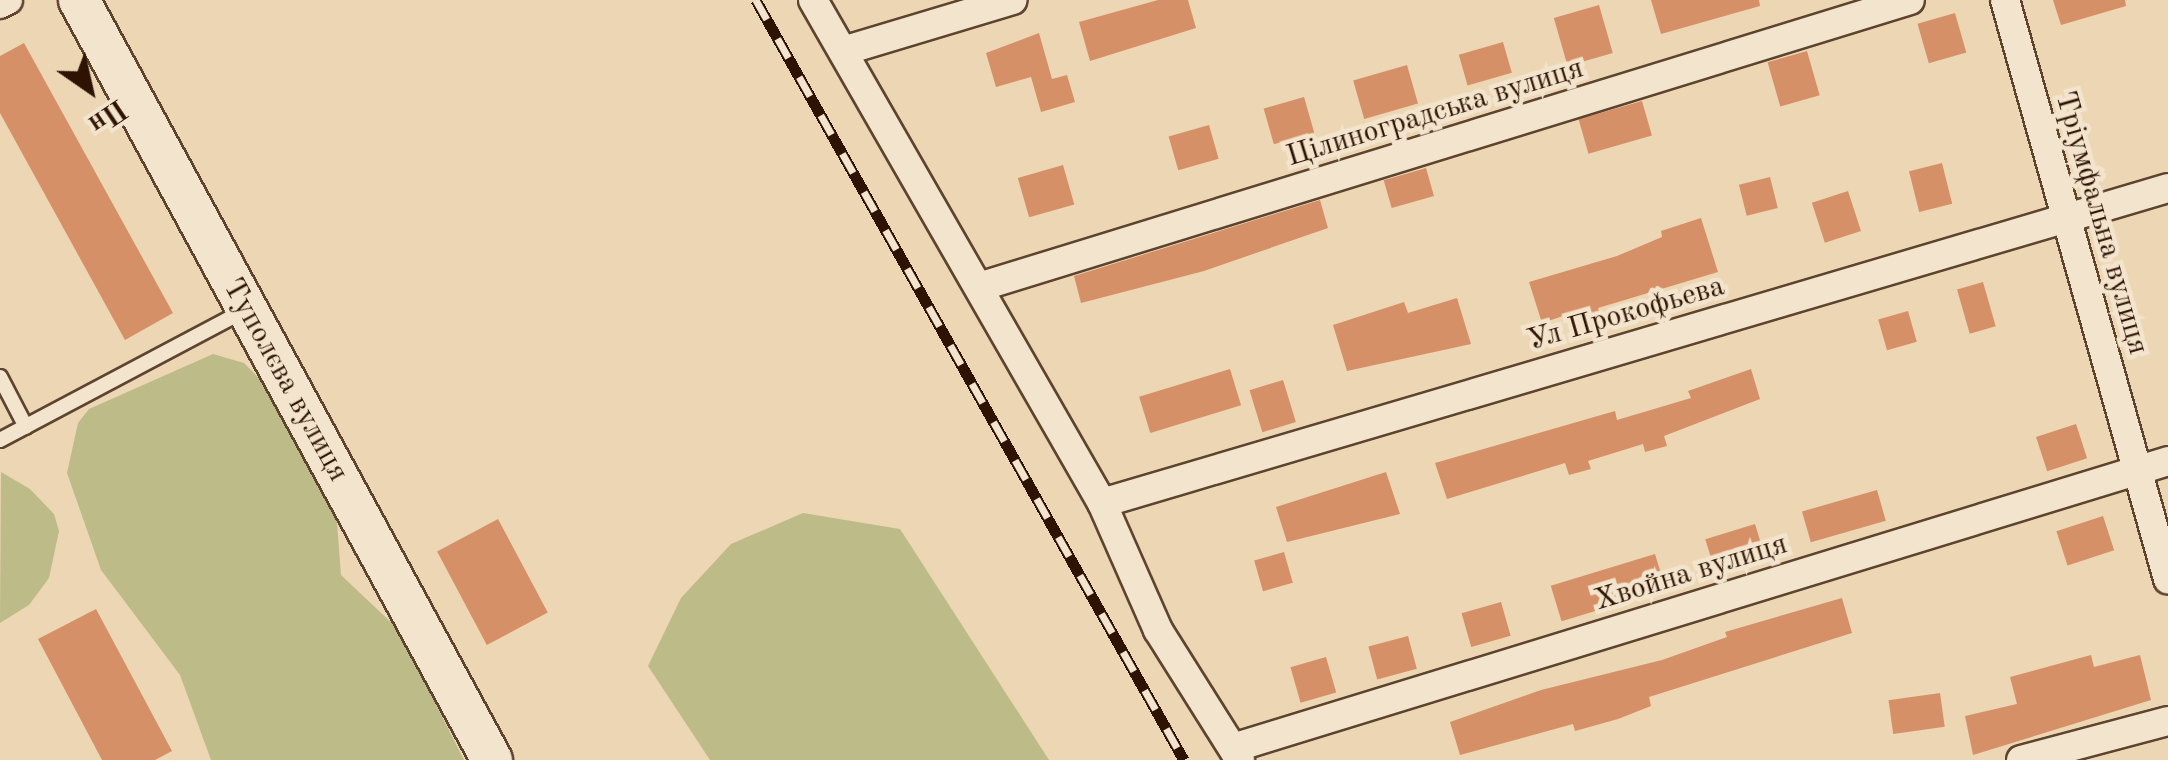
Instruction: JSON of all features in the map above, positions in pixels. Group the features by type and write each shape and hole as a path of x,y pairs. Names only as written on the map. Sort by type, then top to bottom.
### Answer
{"main road":[{"name":"Туполєва вулиця","path":"78,0 492,760"}],"street":[{"path":"0,4 8,0"},
{"path":"813,0 1102,503 1158,630 1236,754"},
{"path":"843,51 1013,0"},
{"name":"Цілиноградська вулиця","path":"978,288 1910,0"},
{"name":"Тріумфальна вулиця","path":"2005,0 2168,579"},
{"name":"Ул Прокофьева","path":"1102,503 2168,188"},
{"name":"Хвойна вулиця","path":"1236,754 2168,461"},
{"path":"2021,760 2168,720"}],"lane":[{"path":"0,440 247,310"},
{"path":"0,377 26,427"}],"shaded area":[{"path":"213,354 244,363 289,409 336,510 341,575 398,629 464,760 211,760 180,675 101,570 67,473 78,423 89,409"},
{"path":"1,472 30,489 54,514 59,531 49,578 29,605 0,623"},
{"path":"803,513 900,529 1049,760 710,760 648,666 681,598 731,544"}],"building":[{"path":"1158,0 1188,0 1196,28 1090,61 1079,22"},
{"path":"1651,0 1759,0 1760,6 1661,34"},
{"path":"2053,0 2125,0 2126,6 2061,25"},
{"path":"1599,5 1613,53 1568,66 1554,18"},
{"path":"1955,13 1966,52 1929,63 1918,24"},
{"path":"1039,33 1052,79 1067,75 1075,102 1041,112 1031,77 996,87 986,53"},
{"path":"1503,42 1512,73 1468,85 1459,55"},
{"path":"24,43 173,313 125,340 0,113 0,56"},
{"path":"1807,51 1820,95 1780,107 1768,62"},
{"path":"1407,65 1418,103 1364,119 1353,80"},
{"path":"1304,97 1314,133 1274,144 1264,109"},
{"path":"1642,101 1652,136 1588,154 1579,119"},
{"path":"1209,125 1219,159 1178,170 1169,137"},
{"path":"1942,163 1952,204 1919,212 1909,171"},
{"path":"1063,165 1074,204 1029,217 1018,178"},
{"path":"1426,168 1434,196 1392,208 1384,180"},
{"path":"1770,177 1778,208 1747,216 1739,185"},
{"path":"1848,191 1861,231 1825,243 1812,203"},
{"path":"1320,200 1328,228 1204,271 1081,303 1074,276"},
{"path":"1701,218 1718,272 1598,308 1603,324 1578,332 1572,313 1542,323 1529,282 1617,256 1662,237 1661,231"},
{"path":"1983,282 1996,326 1970,334 1957,289"},
{"path":"1457,298 1471,344 1347,371 1333,325 1404,302 1408,313"},
{"path":"1908,311 1917,342 1887,350 1878,320"},
{"path":"1230,369 1241,405 1150,433 1139,397"},
{"path":"1751,369 1760,399 1664,436 1667,446 1645,452 1643,444 1588,461 1591,469 1569,475 1565,463 1447,499 1435,463 1615,411 1617,420 1691,398 1688,391"},
{"path":"1283,380 1296,422 1262,432 1250,390"},
{"path":"2076,424 2087,458 2047,471 2036,437"},
{"path":"1386,472 1400,514 1287,542 1276,507"},
{"path":"1877,490 1886,521 1811,542 1802,511"},
{"path":"2103,516 2114,550 2068,565 2056,531"},
{"path":"498,519 548,613 487,645 437,551"},
{"path":"1755,524 1766,559 1716,575 1705,539"},
{"path":"1284,552 1293,583 1263,591 1254,561"},
{"path":"1655,554 1666,589 1562,621 1551,586"},
{"path":"1842,598 1852,633 1649,697 1651,706 1618,719 1575,731 1573,724 1460,755 1450,722 1541,690 1662,660 1727,637 1725,632"},
{"path":"1501,602 1511,636 1471,647 1462,613"},
{"path":"96,609 172,751 155,760 102,760 38,639"},
{"path":"1408,636 1417,669 1377,679 1368,647"},
{"path":"2091,655 2094,667 2140,655 2151,700 1973,755 1965,716 2017,704 2010,677"},
{"path":"1326,657 1336,693 1301,703 1290,667"},
{"path":"1940,693 1945,727 1893,734 1889,700"}],"railway":[{"path":"756,0 1184,760"}]}
